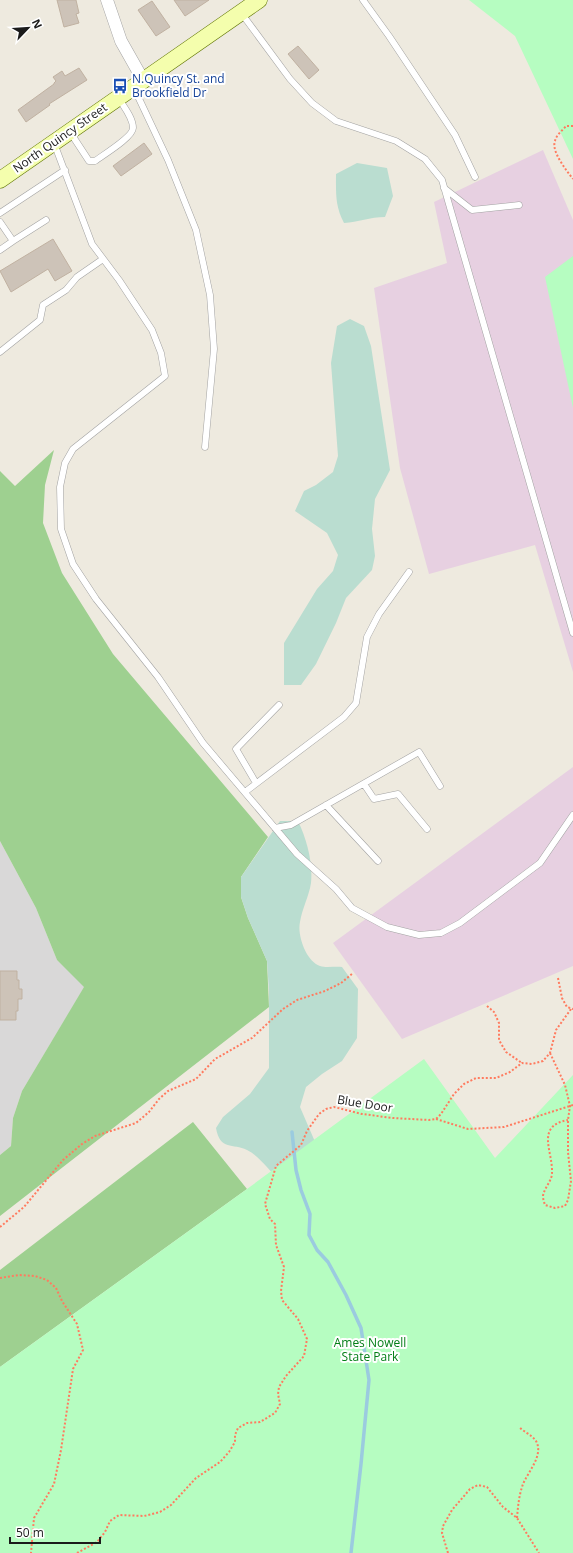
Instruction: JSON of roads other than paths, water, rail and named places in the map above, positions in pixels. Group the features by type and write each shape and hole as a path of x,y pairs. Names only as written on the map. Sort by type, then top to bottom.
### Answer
{"main road":[{"name":"North Quincy Street","path":"0,180 259,0"}],"street":[{"path":"107,0 121,41 139,84"}],"lane":[{"path":"363,0 389,36 455,136 475,177"},
{"path":"241,12 290,79 312,103 336,121 396,141 426,159 442,180 573,633"},
{"path":"139,84 196,230 210,294 214,349 205,447"},
{"path":"70,132 90,161 95,161 130,136 133,129 131,121 118,98"},
{"path":"54,142 92,244 120,280 152,330 161,353 165,376 73,449 65,463 60,487 61,529 73,564 96,599 158,677 203,743 297,854 336,889 352,908 387,927 419,935 441,933 460,923 540,863 573,815"},
{"path":"0,213 65,170"},
{"path":"444,188 472,210 519,205"},
{"path":"0,250 46,220"},
{"path":"0,222 13,241"},
{"path":"0,352 40,320 43,305 66,290 77,277 103,259"},
{"path":"245,792 344,717 356,703 367,636 379,614 408,572"},
{"path":"256,783 236,749 279,705"},
{"path":"275,828 291,825 419,752 440,786"},
{"path":"364,784 374,799 398,794 427,829"},
{"path":"326,805 378,861"}],"waterway":[{"path":"292,1132 296,1170 301,1190 310,1214 309,1235 317,1250 328,1262 346,1295 361,1328 369,1380 351,1553"}],"place":[{"name":"N.Quincy St. and Brookfield Dr","path":"120,86"}],"park label":[{"name":"Ames Nowell State Park","path":"370,1350"}]}
